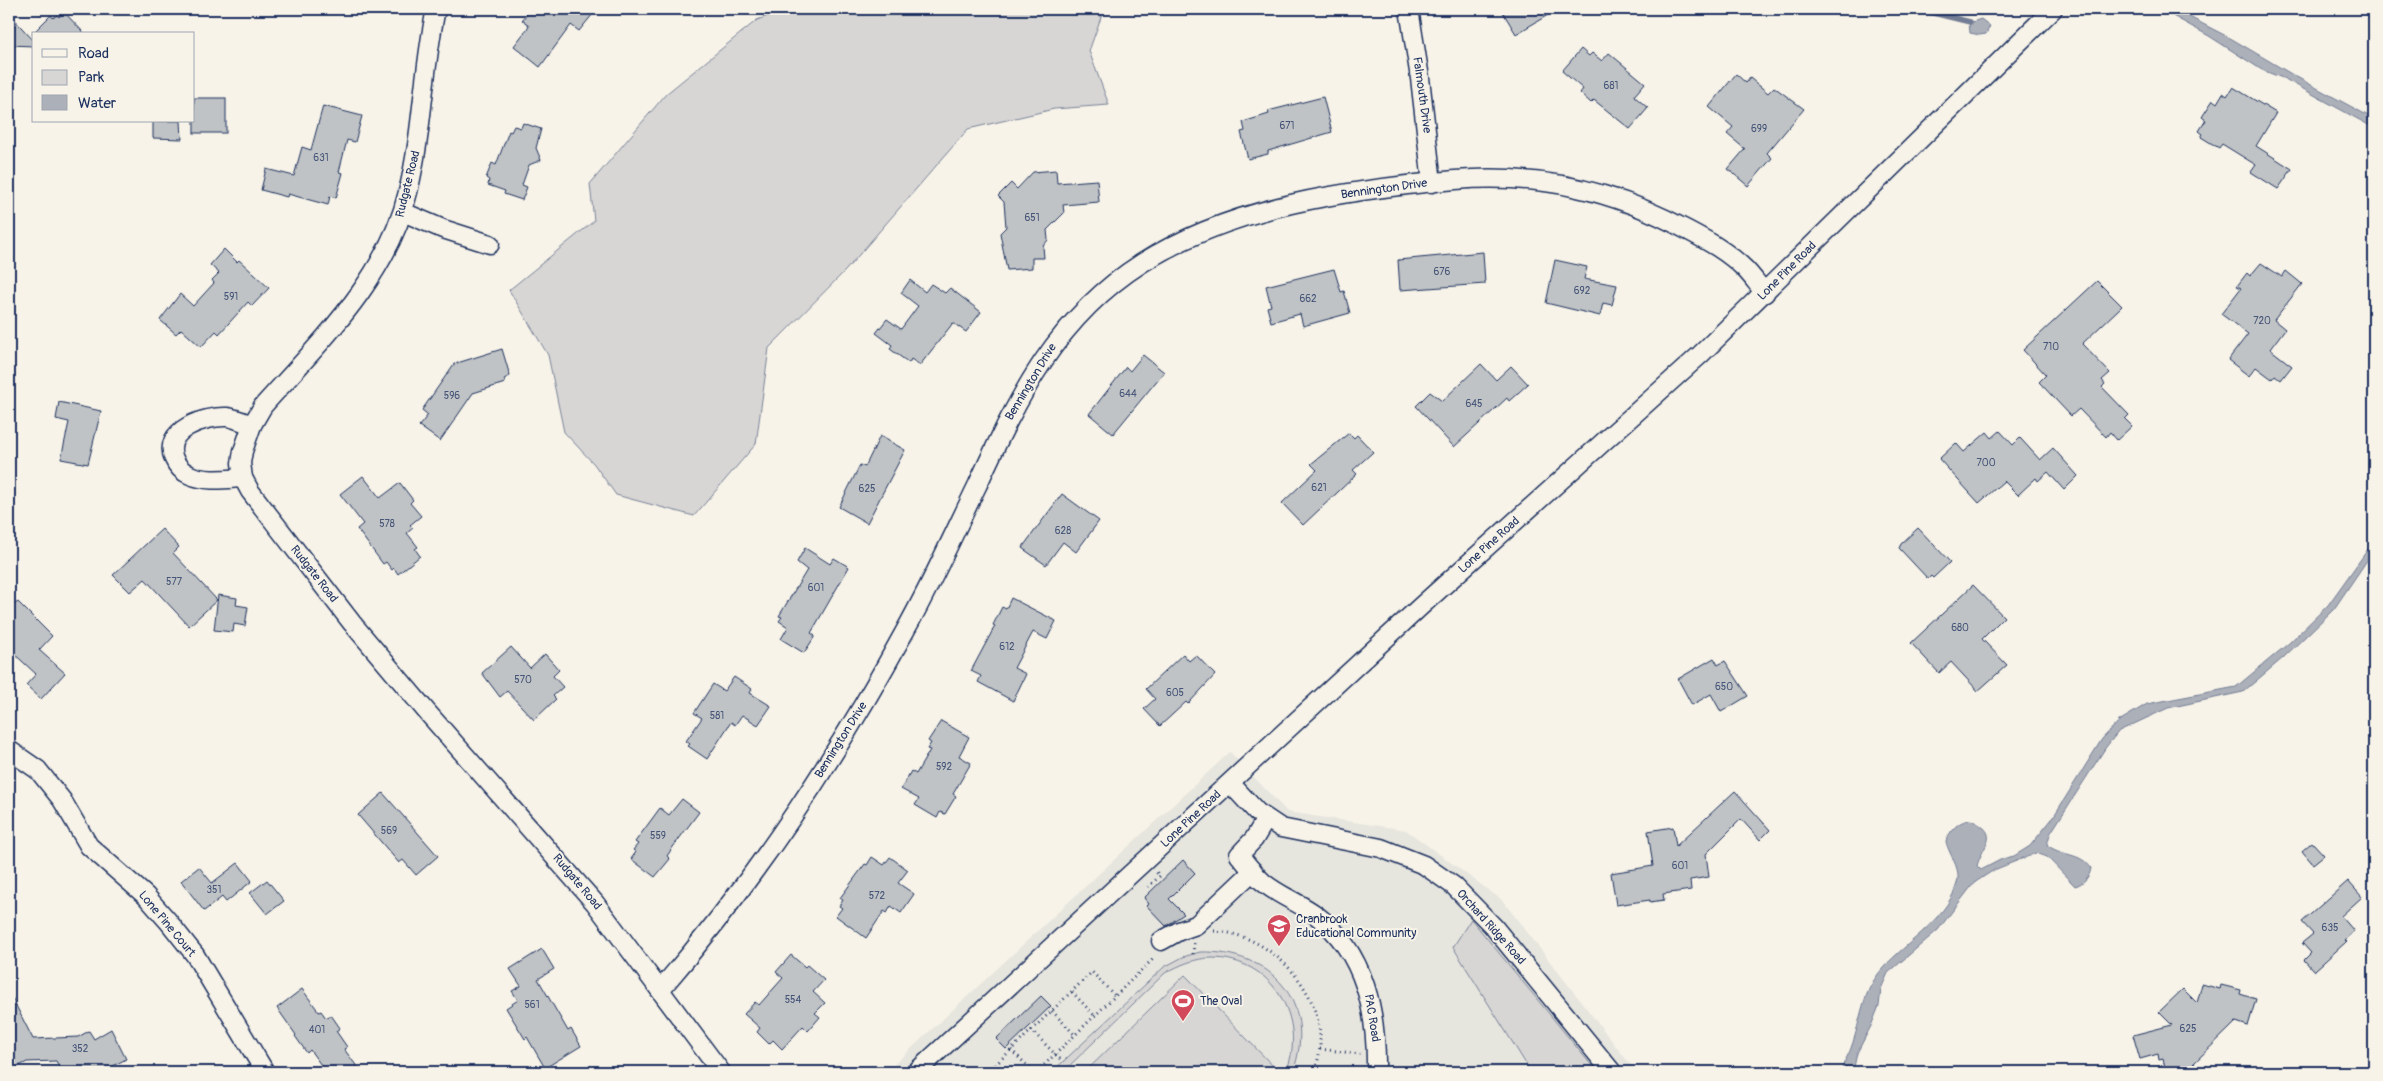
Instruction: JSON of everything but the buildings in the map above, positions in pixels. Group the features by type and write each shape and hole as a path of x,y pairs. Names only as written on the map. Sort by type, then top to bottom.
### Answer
{"street":[{"name":"Rudgate Road","path":"436,9 430,35 420,132 403,212 384,253 350,307 263,406 252,425 243,451 241,463 243,478 263,509 352,623 472,764 568,870 721,1072"},
{"name":"Falmouth Drive","path":"1409,9 1420,78 1432,182"},
{"name":"Lone Pine Road","path":"916,1072 1420,607 1662,390 1765,293 2053,9"},
{"name":"Bennington Drive","path":"660,990 744,885 831,757 906,630 1018,400 1039,364 1073,321 1119,279 1140,264 1168,248 1221,224 1304,201 1432,182 1468,179 1536,182 1576,187 1624,200 1668,219 1717,246 1745,269 1765,293"},
{"path":"403,212 442,229 490,244"},
{"path":"243,478 212,479 190,475 174,462 172,444 178,433 201,420 226,417 252,425"},
{"name":"Lone Pine Court","path":"9,750 38,770 62,800 89,846 146,896 168,921 195,955 265,1072"},
{"name":"Orchard Ridge Road","path":"1230,783 1266,819 1281,828 1381,848 1405,856 1440,875 1472,902 1493,926 1612,1072"},
{"name":"PAC Road","path":"1266,819 1254,839 1239,855 1264,883 1327,924 1350,953 1362,975 1370,998 1377,1051 1376,1072"},
{"path":"1161,946 1179,931 1196,925 1254,872"}],"path":[{"path":"1148,887 1160,876 1154,870"},
{"path":"1207,932 1232,934 1264,948 1290,969 1299,980 1315,1011 1320,1029 1320,1049 1314,1072"},
{"path":"1011,1050 1035,1072 1055,1055 1161,946"},
{"path":"988,1072 1092,972 1114,995"},
{"path":"1072,992 1094,1015"},
{"path":"1052,1011 1074,1034"},
{"path":"1032,1030 1062,1062"},
{"path":"1320,1049 1367,1054 1377,1051"},
{"path":"991,1069 995,1072"}],"shaded area":[{"name":"Cranbrook Educational Community","path":"1230,752 1287,812 1406,830 1502,900 1636,1072 886,1072"}],"green space":[{"path":"787,9 1104,9 1089,51 1109,105 1054,109 968,129 845,271 769,348 756,444 694,516 616,495 594,464 564,432 548,355 509,290 594,221 590,184 666,94 757,20"},
{"path":"1471,919 1597,1072 1531,1072 1453,947"},
{"path":"1200,952 1225,954 1248,960 1267,971 1282,985 1293,1003 1299,1023 1299,1047 1293,1072 1286,1072 1292,1052 1292,1032 1288,1013 1280,995 1268,980 1252,968 1233,961 1212,958 1188,962 1165,973 1063,1072 1052,1072 1164,967 1183,957"},
{"name":"The Oval","path":"1185,975 1276,1069 1273,1072 1085,1072"}],"water":[{"path":"2160,9 2174,9 2232,39 2374,119 2374,128 2285,79 2262,70 2209,36"},
{"path":"1981,19 1990,26 1986,34 1970,33 1969,23"},
{"path":"2374,536 2374,550 2334,609 2283,658 2243,692 2168,708 2119,731 2106,747 2050,834 2047,845 2082,859 2087,863 2091,868 2086,880 2075,886 2047,857 2036,853 1994,870 1974,883 1938,930 1888,973 1881,989 1879,1006 1857,1053 1853,1072 1842,1072 1855,1037 1866,996 1876,977 1893,958 1938,916 1954,891 1958,874 1946,842 1949,834 1955,827 1962,822 1971,820 1981,825 1986,831 1988,841 1977,866 1981,870 2002,859 2014,856 2030,846 2052,819 2102,739 2119,721 2147,704 2236,687 2289,643 2328,605 2371,545"}],"waterway":[{"path":"1917,9 1970,22"}],"place":[{"name":"Cranbrook Educational Community","path":"1279,947"},
{"name":"The Oval","path":"1183,1022"}]}
